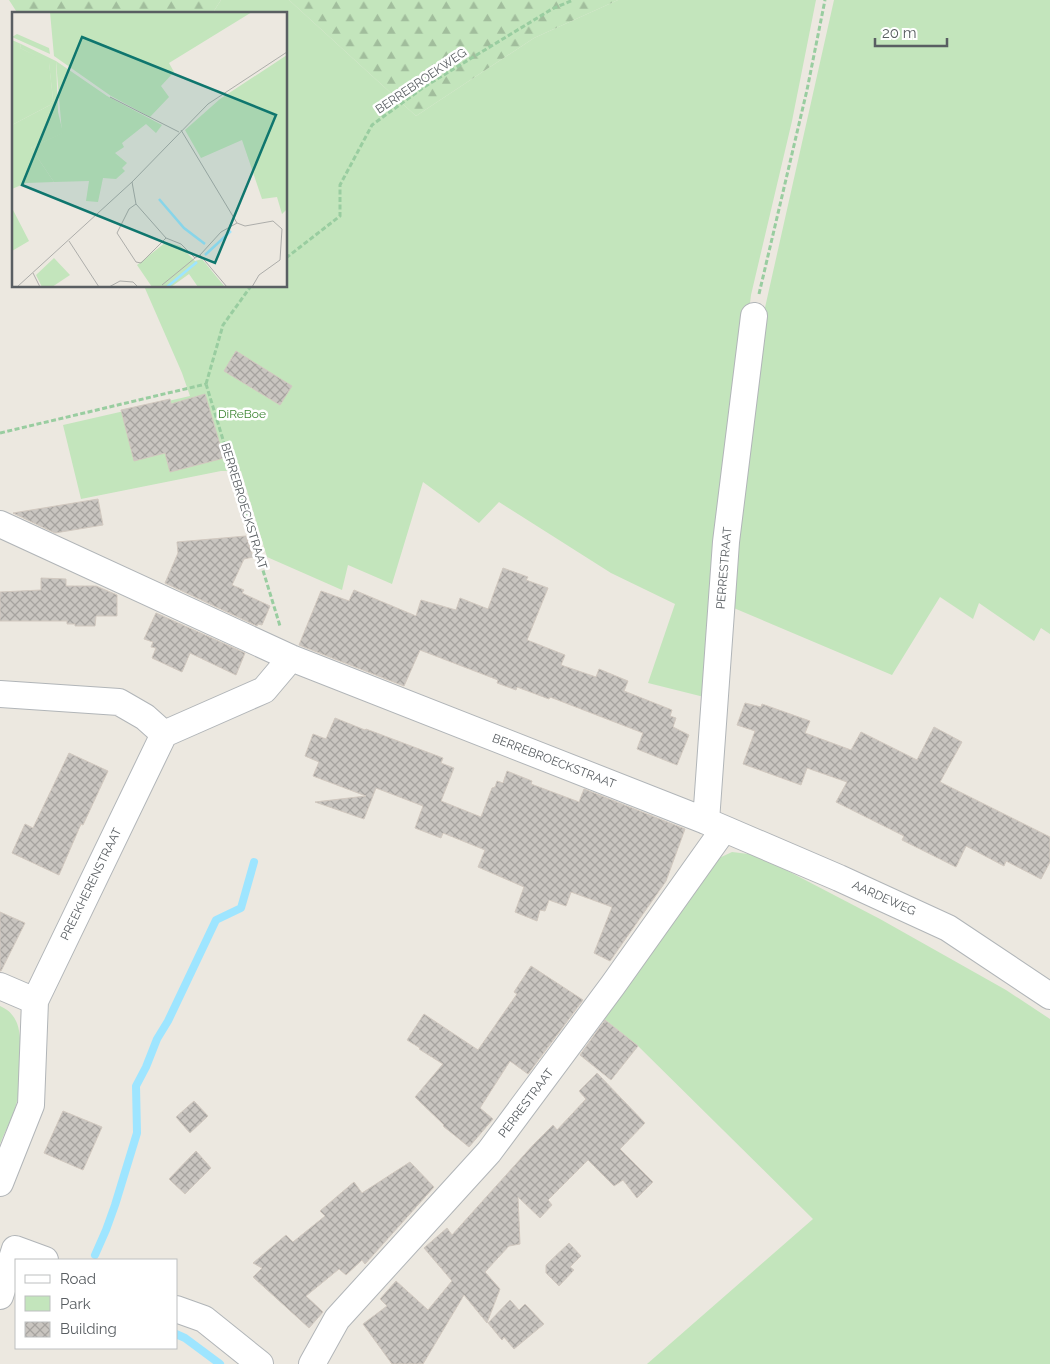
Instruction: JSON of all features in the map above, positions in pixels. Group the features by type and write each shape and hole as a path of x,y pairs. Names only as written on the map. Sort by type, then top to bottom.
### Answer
{"street":[{"name":"PERRESTRAAT","path":"312,1364 337,1319 489,1152 613,985 715,825 726,542 754,316"},
{"name":"BERREBROECKSTRAAT","path":"0,524 291,658 715,825"},
{"path":"0,694 119,702 145,717 164,734 264,690 291,658"},
{"name":"PREEKHERENSTRAAT","path":"0,1183 32,1105 34,1001 164,734"},
{"name":"AARDEWEG","path":"715,825 839,878 948,928 1050,996"},
{"path":"0,986 34,1001"},
{"path":"0,1296 8,1244 44,1259"},
{"path":"178,1310 204,1319 260,1364"}],"path":[{"name":"BERREBROEKWEG","path":"288,256 340,216 340,185 372,125 424,87 552,9 573,0"},
{"path":"754,316 808,90 825,0"},
{"path":"0,432 206,384 223,325 250,288"},
{"name":"BERREBROECKSTRAAT","path":"206,384 291,658"}],"green space":[{"path":"9,0 221,0 213,12 17,12"},
{"name":"DiReBoe","path":"221,0 289,0 416,116 534,38 618,0 816,0 792,121 751,295 723,518 708,698 648,683 675,604 611,573 499,502 479,523 423,482 392,584 348,565 342,590 267,557 241,471 221,471 81,499 63,425 190,396 145,288 288,288 288,12 213,12"},
{"path":"289,0 618,0 534,38 416,116"},
{"path":"834,0 1050,0 1050,634 1041,628 1034,641 979,603 973,619 940,597 892,675 729,606 762,321"},
{"path":"732,852 757,855 880,919 1006,990 1050,1019 1050,1364 647,1364 813,1219 638,1046 603,1018 717,859"},
{"path":"0,1006 10,1012 19,1028 21,1063 16,1105 0,1144"}],"building":[{"path":"236,351 292,386 280,405 224,371"},
{"path":"205,394 224,458 170,472 165,453 134,461 121,410 170,399 171,404"},
{"path":"98,499 103,525 55,533 13,513"},
{"path":"246,536 253,557 244,559 232,585 244,590 242,593 270,606 262,625 258,624 257,626 165,583 178,553 177,542"},
{"path":"503,568 528,577 526,580 548,588 527,640 565,655 561,665 596,677 599,669 628,681 624,691 672,710 670,716 676,718 673,727 689,735 677,765 637,749 643,733 550,697 549,699 517,687 516,690 497,683 498,680 420,650 404,686 299,645 321,591 349,601 354,590 416,616 421,600 456,610 460,598 488,609"},
{"path":"41,578 66,579 66,586 96,586 117,595 117,616 96,616 95,626 75,626 75,624 67,624 67,621 0,621 0,592 41,590"},
{"path":"156,613 245,653 236,675 190,653 182,672 152,658 156,648 151,647 153,642 144,639"},
{"path":"745,703 761,707 762,704 810,721 805,733 851,750 861,732 917,760 934,727 962,742 940,782 1050,837 1050,862 1041,879 1006,861 1004,866 966,846 956,867 902,840 904,836 836,802 847,782 807,768 801,785 743,764 755,731 737,725"},
{"path":"335,718 443,758 441,763 454,768 441,801 481,817 492,788 495,787 497,781 503,783 507,771 532,781 531,784 579,802 584,789 685,829 666,881 610,961 594,953 612,907 571,892 566,906 549,900 545,911 540,910 537,921 515,912 524,887 478,867 485,850 443,833 441,838 415,828 423,806 376,788 364,819 315,802 366,796 313,776 319,762 305,756 313,734 326,739"},
{"path":"69,753 108,771 83,825 81,824 59,875 12,853 25,824 33,828"},
{"path":"0,912 25,923 1,971 0,971"},
{"path":"531,966 583,1000 528,1074 510,1061 480,1108 493,1119 469,1147 443,1126 415,1097 443,1064 407,1040 424,1014 478,1050 517,994 514,992"},
{"path":"605,1020 638,1046 611,1080 580,1055"},
{"path":"597,1073 645,1123 620,1149 653,1182 637,1198 623,1180 614,1186 588,1160 548,1200 552,1205 540,1218 518,1197 520,1244 509,1246 485,1272 500,1289 487,1323 464,1295 423,1364 392,1364 363,1324 387,1306 380,1299 396,1281 428,1310 452,1281 424,1248 447,1228 452,1235 553,1125 557,1130 586,1099 579,1091"},
{"path":"194,1101 208,1116 190,1133 176,1117"},
{"path":"63,1111 102,1127 83,1170 44,1153"},
{"path":"196,1151 211,1168 185,1194 169,1179"},
{"path":"410,1162 434,1187 365,1264 362,1260 346,1275 339,1269 306,1296 323,1312 309,1328 253,1277 262,1268 253,1263 286,1235 293,1242 325,1216 320,1211 354,1182 362,1193"},
{"path":"569,1243 581,1256 570,1267 574,1270 559,1286 546,1273 546,1265"},
{"path":"510,1300 519,1310 525,1304 544,1324 514,1349 504,1337 502,1340 488,1323"}],"waterway":[{"path":"95,1255 115,1205 137,1133 136,1086 216,920 241,908 254,862"},
{"path":"178,1335 220,1364"}]}
